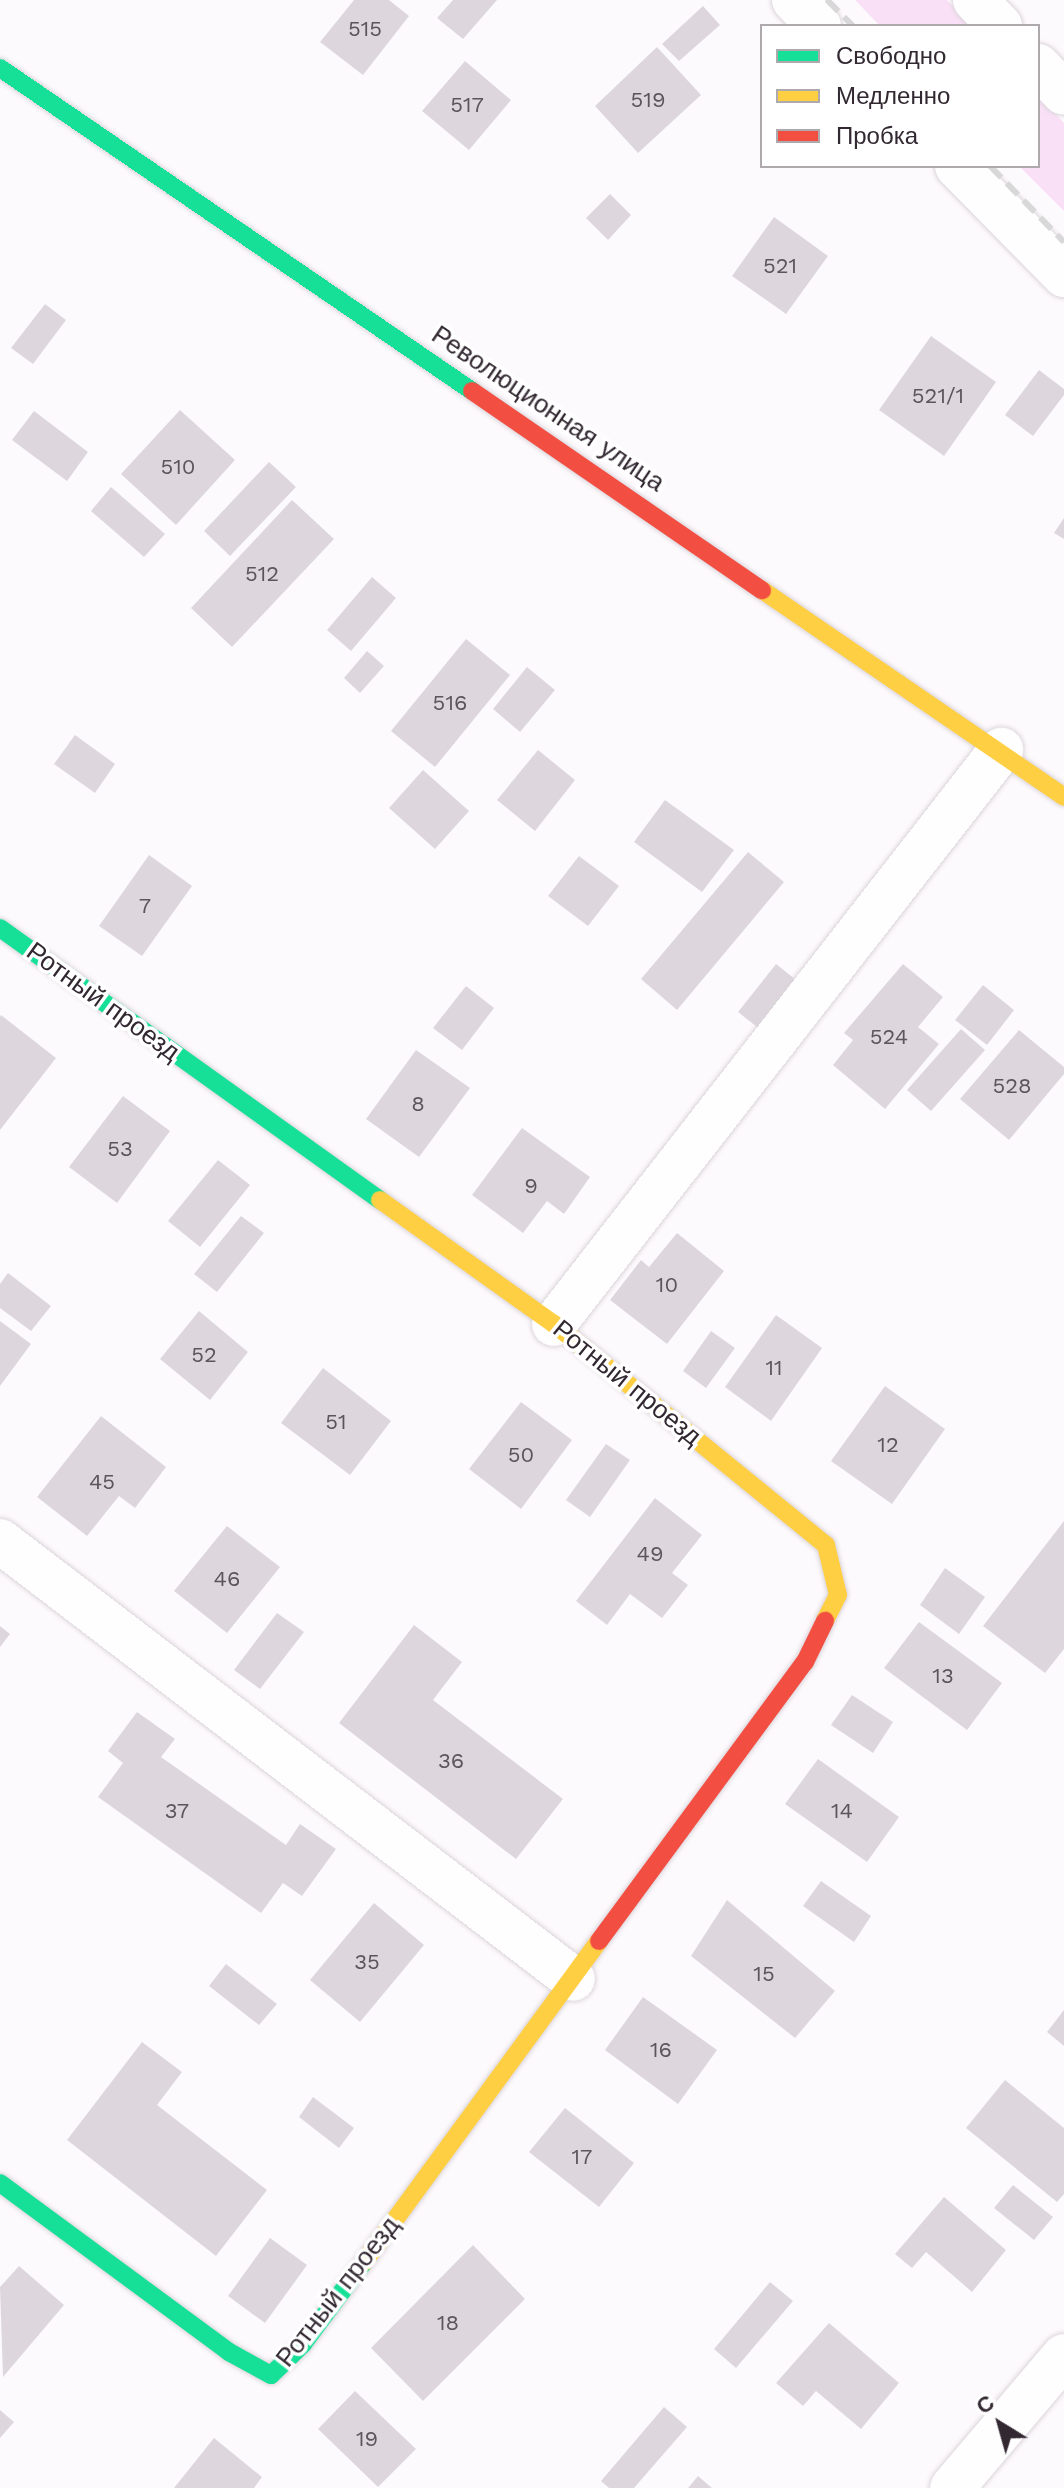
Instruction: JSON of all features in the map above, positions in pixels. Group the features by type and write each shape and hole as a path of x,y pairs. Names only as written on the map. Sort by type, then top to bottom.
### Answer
{"street":[{"path":"794,0 817,24"},
{"path":"975,0 998,24"},
{"name":"Революционная улица","path":"0,68 1001,750 1064,797"},
{"path":"1040,68 1064,93"},
{"path":"959,168 1064,275"},
{"path":"554,1324 1001,750"},
{"name":"Ротный проезд","path":"0,928 554,1324 826,1545 838,1595 805,1662 303,2344 271,2375 229,2352 0,2183"},
{"path":"0,1541 573,1979"},
{"path":"952,2488 1064,2356"}],"shaded area":[{"path":"855,0 947,0 970,24 878,24"},
{"path":"1040,97 1064,123 1064,211 1021,168 1040,168"}],"building":[{"path":"354,0 389,0 409,16 363,75 320,42"},
{"path":"453,0 497,0 463,39 437,18"},
{"path":"703,6 720,25 679,61 662,44"},
{"path":"657,47 701,95 638,153 595,106"},
{"path":"465,61 511,100 469,150 422,111"},
{"path":"610,194 631,215 608,240 586,218"},
{"path":"774,217 828,256 786,314 732,276"},
{"path":"45,304 66,320 33,364 11,348"},
{"path":"931,336 996,382 944,456 879,410"},
{"path":"1039,370 1064,389 1064,395 1033,436 1005,415"},
{"path":"180,410 235,460 176,525 121,474"},
{"path":"34,411 88,452 67,481 12,440"},
{"path":"269,462 296,487 230,556 204,531"},
{"path":"111,487 165,534 144,557 91,511"},
{"path":"292,500 334,539 232,647 191,608"},
{"path":"1064,518 1064,539 1054,533"},
{"path":"372,577 396,598 351,651 327,630"},
{"path":"466,639 510,675 435,767 391,731"},
{"path":"367,651 384,666 360,693 344,678"},
{"path":"527,667 555,690 520,732 493,709"},
{"path":"75,735 115,764 95,793 54,764"},
{"path":"538,750 575,780 535,831 497,800"},
{"path":"423,770 469,811 435,849 389,808"},
{"path":"665,800 734,850 702,892 634,842"},
{"path":"748,852 784,882 677,1010 641,979"},
{"path":"149,855 192,886 142,956 99,926"},
{"path":"579,856 619,886 588,926 548,896"},
{"path":"776,964 800,983 762,1031 738,1012"},
{"path":"903,964 943,997 918,1027 939,1044 885,1109 833,1065 853,1040 844,1033"},
{"path":"983,985 1014,1010 987,1045 955,1020"},
{"path":"466,986 494,1008 462,1050 433,1028"},
{"path":"0,1017 56,1058 0,1130"},
{"path":"961,1029 985,1050 931,1111 907,1090"},
{"path":"1019,1030 1064,1067 1064,1074 1009,1140 960,1099"},
{"path":"416,1050 470,1088 419,1157 366,1119"},
{"path":"123,1096 170,1131 117,1203 69,1167"},
{"path":"522,1128 590,1177 564,1214 547,1201 523,1233 472,1195"},
{"path":"218,1160 250,1185 200,1247 168,1221"},
{"path":"241,1216 264,1233 217,1292 194,1274"},
{"path":"677,1233 724,1271 667,1344 610,1300 641,1260 649,1267"},
{"path":"8,1273 51,1306 31,1331 0,1308 0,1284"},
{"path":"199,1311 248,1352 210,1400 160,1359"},
{"path":"776,1315 822,1348 771,1421 725,1387"},
{"path":"0,1321 31,1344 0,1386"},
{"path":"711,1331 735,1348 706,1388 683,1371"},
{"path":"323,1368 391,1421 350,1475 281,1423"},
{"path":"885,1386 945,1429 892,1504 831,1461"},
{"path":"521,1402 572,1440 521,1509 469,1469"},
{"path":"101,1416 166,1467 135,1508 119,1496 87,1536 37,1497"},
{"path":"606,1444 630,1460 590,1517 566,1500"},
{"path":"655,1498 702,1535 672,1573 688,1585 662,1618 630,1594 607,1625 576,1601"},
{"path":"1064,1521 1064,1649 1045,1673 983,1626"},
{"path":"227,1526 280,1567 227,1633 174,1591"},
{"path":"945,1568 985,1597 959,1634 920,1605"},
{"path":"277,1613 304,1632 260,1689 234,1670"},
{"path":"919,1622 1002,1683 967,1730 884,1668"},
{"path":"414,1625 462,1662 433,1700 563,1799 516,1859 339,1723"},
{"path":"0,1626 10,1634 0,1647"},
{"path":"852,1695 893,1722 873,1753 831,1725"},
{"path":"137,1712 175,1739 161,1757 286,1845 300,1824 336,1849 302,1896 283,1883 261,1913 98,1797 123,1763 108,1751"},
{"path":"818,1759 899,1817 867,1862 785,1804"},
{"path":"821,1881 871,1916 854,1942 803,1906"},
{"path":"727,1900 835,1991 795,2038 691,1956"},
{"path":"374,1903 424,1945 360,2022 310,1980"},
{"path":"226,1964 277,2004 259,2025 209,1986"},
{"path":"643,1997 717,2050 678,2104 605,2050"},
{"path":"1064,2010 1064,2046 1047,2032"},
{"path":"142,2042 182,2072 157,2105 267,2190 216,2256 67,2140"},
{"path":"1005,2080 1064,2128 1064,2194 1057,2202 966,2128"},
{"path":"313,2097 354,2128 339,2148 299,2117"},
{"path":"565,2108 634,2163 599,2207 529,2152"},
{"path":"1013,2185 1053,2217 1034,2240 994,2208"},
{"path":"944,2197 1006,2250 972,2292 926,2252 912,2268 895,2254"},
{"path":"270,2238 307,2265 265,2323 228,2296"},
{"path":"473,2245 525,2299 423,2401 371,2348"},
{"path":"19,2266 64,2305 3,2377 0,2287"},
{"path":"770,2282 793,2301 736,2368 714,2349"},
{"path":"829,2323 899,2383 861,2429 816,2391 803,2406 776,2383"},
{"path":"355,2391 416,2449 378,2487 318,2429"},
{"path":"664,2407 687,2427 634,2488 609,2488 601,2481"},
{"path":"0,2410 14,2422 0,2438"},
{"path":"214,2438 262,2477 254,2488 174,2488"},
{"path":"698,2476 712,2488 688,2488"}],"railway":[{"path":"827,0 851,24"},
{"path":"992,168 1064,242"}],"traffic: fast":[{"path":"0,68 472,391"},
{"path":"0,928 380,1200"},
{"path":"0,2183 229,2352 271,2375 303,2344 364,2262"}],"traffic: slow":[{"path":"762,590 1064,797"},
{"path":"380,1200 554,1324 826,1545 838,1595 825,1621"},
{"path":"364,2262 599,1941"}],"traffic: jam":[{"path":"472,391 762,590"},
{"path":"599,1941 805,1662 825,1621"}]}
